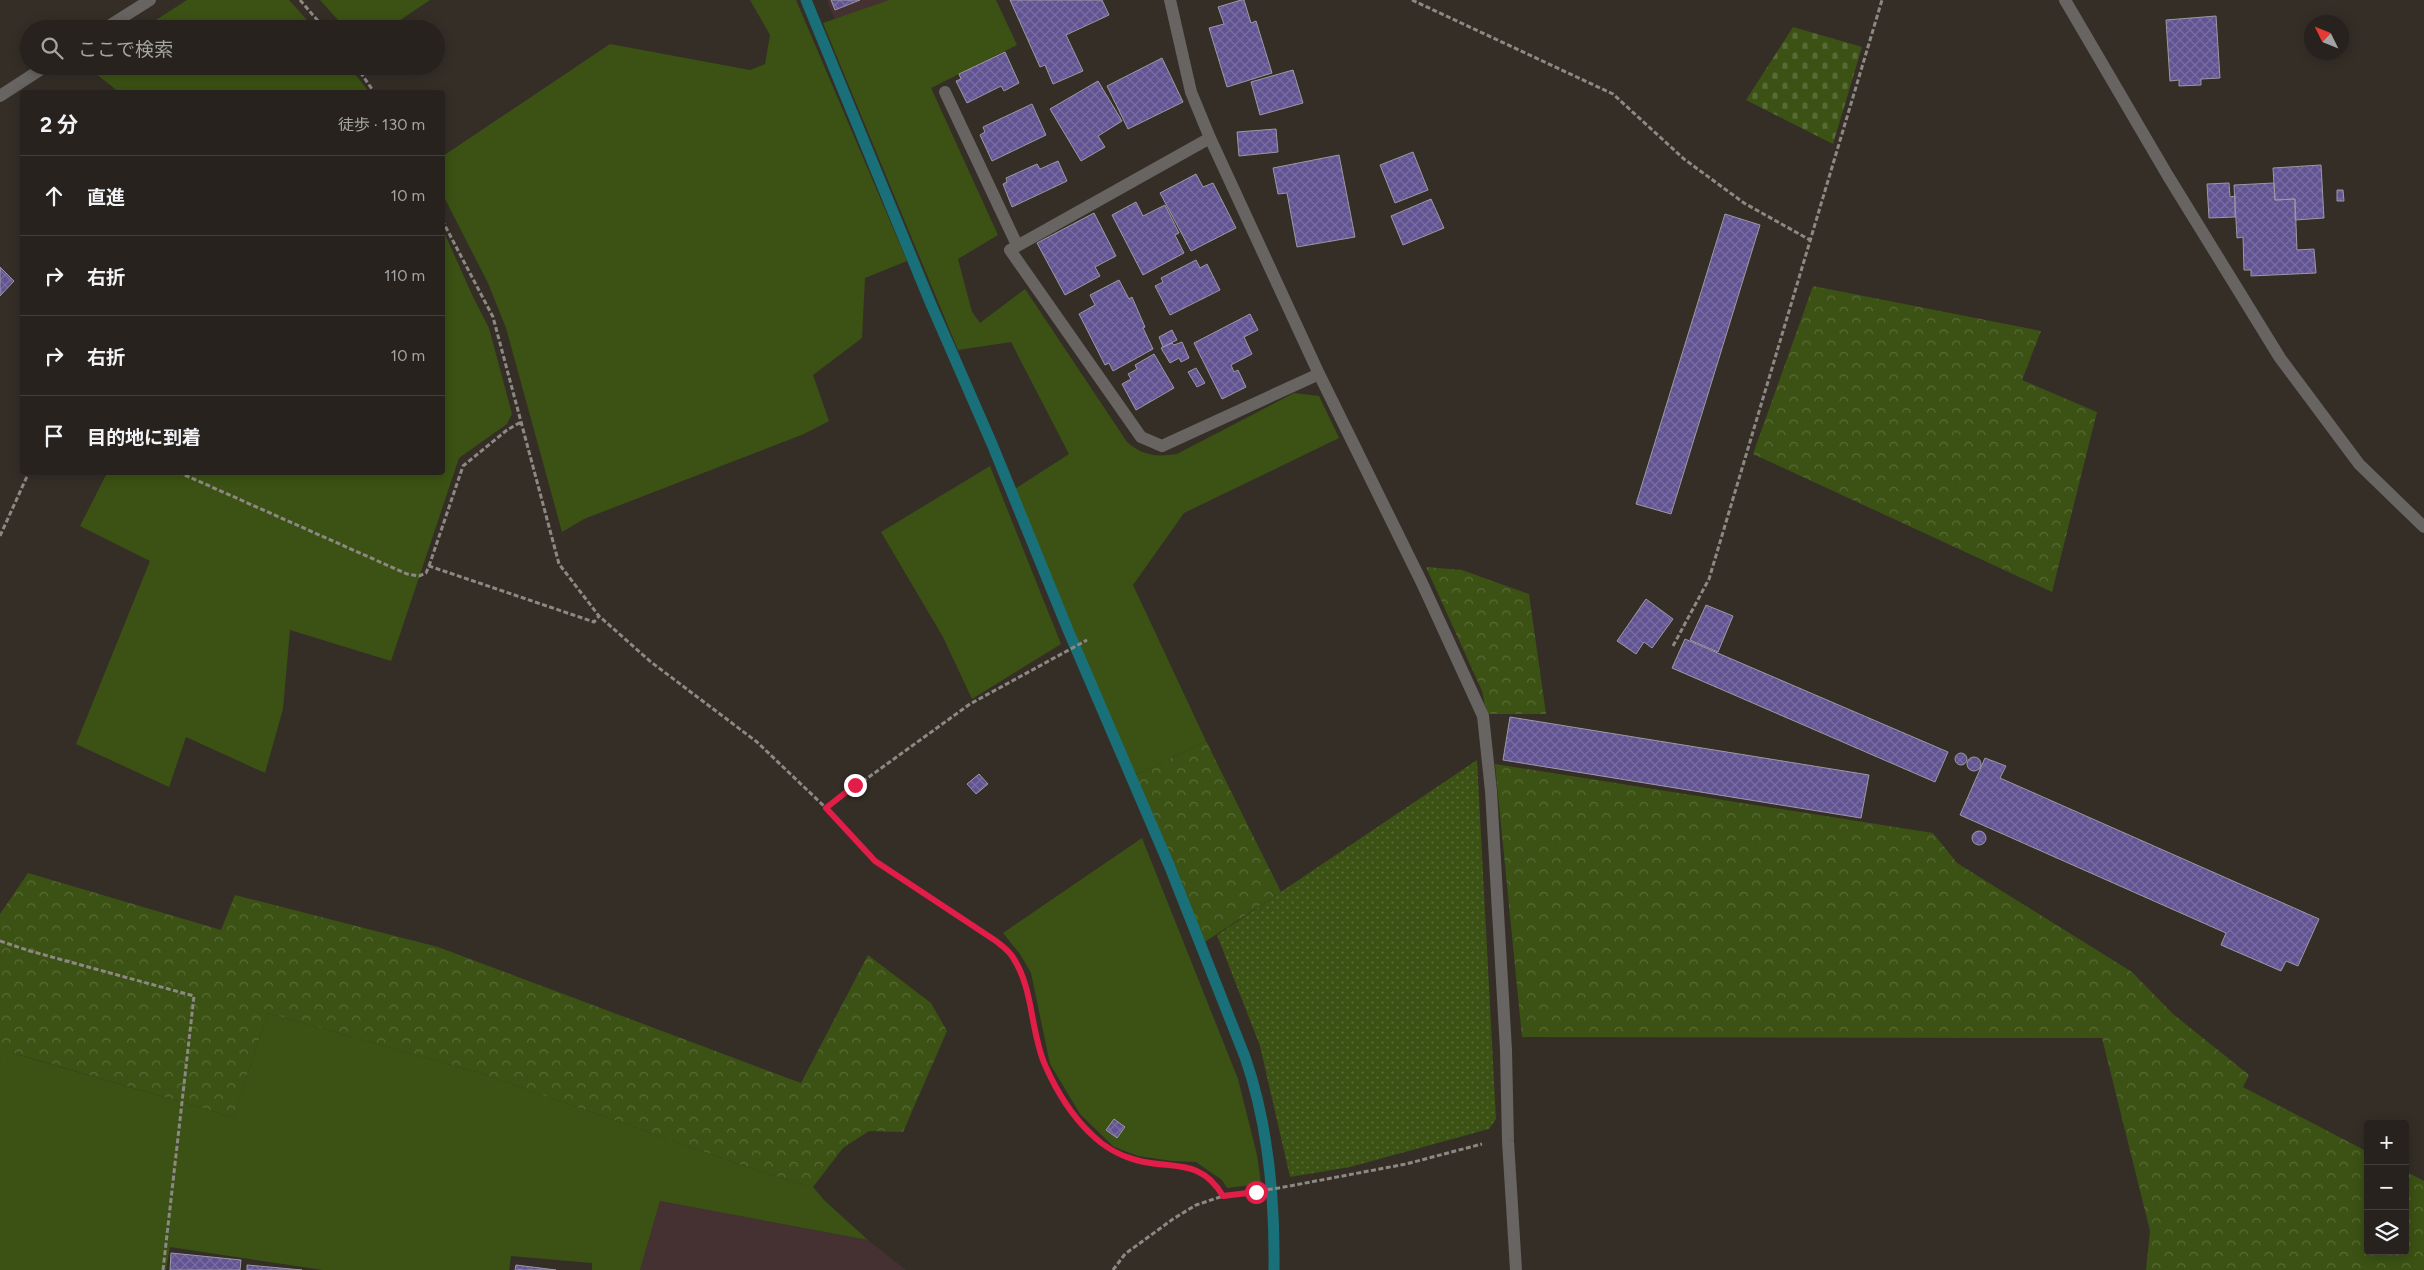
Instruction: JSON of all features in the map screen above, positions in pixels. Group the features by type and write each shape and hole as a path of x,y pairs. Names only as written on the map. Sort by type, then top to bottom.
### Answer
{"street":[{"path":"118,20 150,0"},
{"path":"1170,0 1191,92 1210,138 1319,374 1422,583 1483,716 1491,791 1516,1270"},
{"path":"2065,0 2168,176 2280,358 2359,464 2424,527"},
{"path":"0,96 32,75"},
{"path":"944,92 1017,246"},
{"path":"1210,138 1010,250 1141,437 1162,446 1319,374"}],"path":[{"path":"300,0 317,20"},
{"path":"1412,0 1613,94 1684,159 1744,203 1810,240"},
{"path":"1673,646 1709,579 1882,0"},
{"path":"362,75 373,90"},
{"path":"445,226 493,317 559,564 599,616 651,662 757,742 826,808 875,861 996,941 1012,955 1023,977 1044,1064 1072,1114 1092,1136 1111,1150 1137,1161 1190,1167 1217,1185 1223,1196"},
{"path":"185,475 407,574 418,576 426,573 429,566 463,466 521,422"},
{"path":"0,536 28,475"},
{"path":"429,566 594,622 599,616"},
{"path":"826,808 970,704 1087,640"},
{"path":"0,941 194,996 163,1270"},
{"path":"1112,1270 1125,1254 1173,1218 1196,1205 1223,1196 1279,1188 1406,1164 1480,1144 1508,1141"}],"shaded area":[{"path":"827,0 889,0 835,20"},
{"path":"660,1201 868,1240 906,1270 640,1270"}],"green space":[{"path":"187,0 289,0 307,20 156,20"},
{"path":"320,0 430,0 400,20 338,20"},
{"path":"750,0 796,0 907,261 865,278 862,338 813,375 829,421 804,434 584,519 562,532 506,328 488,283 445,199 445,155 610,44 750,70 765,64 770,35"},
{"path":"889,0 996,0 1017,45 931,88 998,235 958,259 972,312 980,323 1025,289 1127,442 1145,453 1157,455 1177,454 1294,393 1319,396 1339,438 1184,513 1133,585 1206,741 1134,776 1015,489 1069,454 1011,342 958,350 823,23"},
{"path":"1793,27 1862,47 1833,144 1746,100"},
{"path":"97,75 356,75 367,90 116,90"},
{"path":"445,234 489,328 512,414 507,424 459,458 391,661 290,630 283,709 265,773 186,737 169,787 76,744 150,561 80,526 106,475 445,475"},
{"path":"1813,286 2041,331 2022,380 2097,412 2052,592 1753,454"},
{"path":"990,466 1061,644 972,699 943,637 881,532"},
{"path":"1426,567 1462,570 1529,594 1546,714 1487,714 1482,691"},
{"path":"1206,741 1281,892 1203,943 1134,776"},
{"path":"1477,760 1496,1119 1489,1129 1350,1167 1290,1177 1260,1046 1217,935"},
{"path":"1495,764 1933,833 1957,863 2132,972 2173,1014 2249,1075 2243,1087 2364,1150 2364,1255 2409,1255 2409,1173 2424,1181 2424,1270 2146,1270 2150,1231 2102,1038 1522,1037"},
{"path":"1142,838 1238,1079 1257,1155 1261,1184 1227,1188 1222,1180 1196,1162 1138,1156 1114,1147 1080,1114 1050,1064 1031,973 1020,954 1003,933"},
{"path":"28,873 221,930 235,895 438,947 801,1083 868,955 931,1003 947,1031 903,1132 869,1131 843,1148 813,1187 765,1173 480,1073 268,1013 233,1117 13,1053 0,1065 0,914"},
{"path":"268,1013 480,1073 765,1173 813,1187 824,1200 868,1240 660,1201 640,1270 592,1270 592,1263 511,1256 509,1270 323,1270 170,1247 166,1270 0,1270 0,1065 12,1053 233,1117"}],"building":[{"path":"831,0 860,0 835,10"},
{"path":"1010,0 1102,0 1109,15 1066,35 1083,71 1053,84 1045,65 1040,67"},
{"path":"1244,0 1251,23 1256,21 1272,73 1227,87 1209,28 1224,24 1218,7"},
{"path":"2216,16 2220,78 2201,79 2201,85 2179,86 2179,80 2170,81 2166,20"},
{"path":"1005,52 1019,83 1004,91 1001,86 967,103 956,81 961,79 959,74"},
{"path":"1162,58 1183,102 1128,129 1107,86"},
{"path":"1293,70 1303,103 1260,115 1251,82"},
{"path":"1098,81 1122,121 1098,136 1105,147 1081,161 1050,109"},
{"path":"1032,104 1046,135 992,161 980,135 985,132 983,127"},
{"path":"1276,129 1278,152 1239,156 1237,132"},
{"path":"1413,152 1428,190 1395,203 1380,165"},
{"path":"1339,155 1355,237 1297,247 1287,193 1278,194 1273,168"},
{"path":"1058,161 1067,181 1012,207 1003,184 1007,182 1006,178 1037,164 1040,169"},
{"path":"2321,165 2324,218 2295,220 2295,199 2275,200 2273,168"},
{"path":"1196,174 1203,187 1213,183 1236,228 1191,251 1160,193"},
{"path":"2229,183 2230,197 2235,196 2235,217 2209,218 2207,184"},
{"path":"2274,183 2275,200 2295,199 2297,250 2314,249 2316,273 2251,276 2251,270 2244,270 2243,237 2237,238 2234,185"},
{"path":"2337,190 2343,190 2344,201 2337,201"},
{"path":"1431,199 1444,228 1403,245 1391,216"},
{"path":"1136,202 1143,216 1165,205 1179,233 1175,235 1184,253 1143,275 1112,215"},
{"path":"1094,213 1116,256 1095,267 1100,276 1065,295 1037,243"},
{"path":"1725,214 1760,225 1671,514 1636,504"},
{"path":"1196,260 1200,268 1207,264 1220,290 1170,315 1155,286 1163,282 1161,278"},
{"path":"0,267 14,281 0,296"},
{"path":"1119,280 1129,299 1132,297 1153,349 1113,371 1109,363 1105,365 1079,314 1095,305 1090,295"},
{"path":"1250,314 1258,330 1244,337 1252,354 1231,365 1234,372 1238,370 1246,387 1222,399 1194,343"},
{"path":"1172,330 1177,340 1163,347 1159,337"},
{"path":"1182,342 1189,358 1181,362 1179,358 1170,363 1161,348 1172,343 1174,345"},
{"path":"1154,354 1174,388 1136,410 1122,384 1131,379 1128,374 1137,369 1135,365"},
{"path":"1196,368 1205,383 1197,387 1188,372"},
{"path":"1646,599 1673,619 1652,648 1644,642 1636,654 1617,641"},
{"path":"1706,605 1733,616 1718,652 1690,640"},
{"path":"1685,639 1948,752 1935,782 1672,668"},
{"path":"1510,717 1869,775 1861,818 1503,760"},
{"path":"1959,753 1963,753 1967,759 1963,765 1959,765 1955,761 1955,757"},
{"path":"1974,757 1979,759 1981,764 1979,769 1974,771 1969,769 1967,764 1969,759"},
{"path":"1985,758 2006,766 2000,778 2319,919 2298,966 2286,961 2281,971 2221,945 2226,933 1960,815"},
{"path":"979,774 988,784 976,794 967,784"},
{"path":"1979,831 1984,833 1986,838 1984,843 1979,845 1974,843 1972,838 1974,833"},
{"path":"1114,1119 1125,1127 1117,1138 1106,1130"},
{"path":"171,1253 241,1260 240,1270 170,1270"},
{"path":"247,1265 302,1270 247,1270"},
{"path":"516,1265 556,1270 515,1270"}],"waterway":[{"path":"806,0 930,302 992,444 1068,630 1169,865 1245,1057 1260,1109 1269,1162 1272,1189 1274,1270"}],"route":[{"path":"855,785 826,808 875,861 911,887 996,941 1012,955 1023,977 1044,1064 1072,1114 1092,1136 1111,1150 1137,1161 1190,1167 1217,1185 1223,1196 1256,1192"}]}
